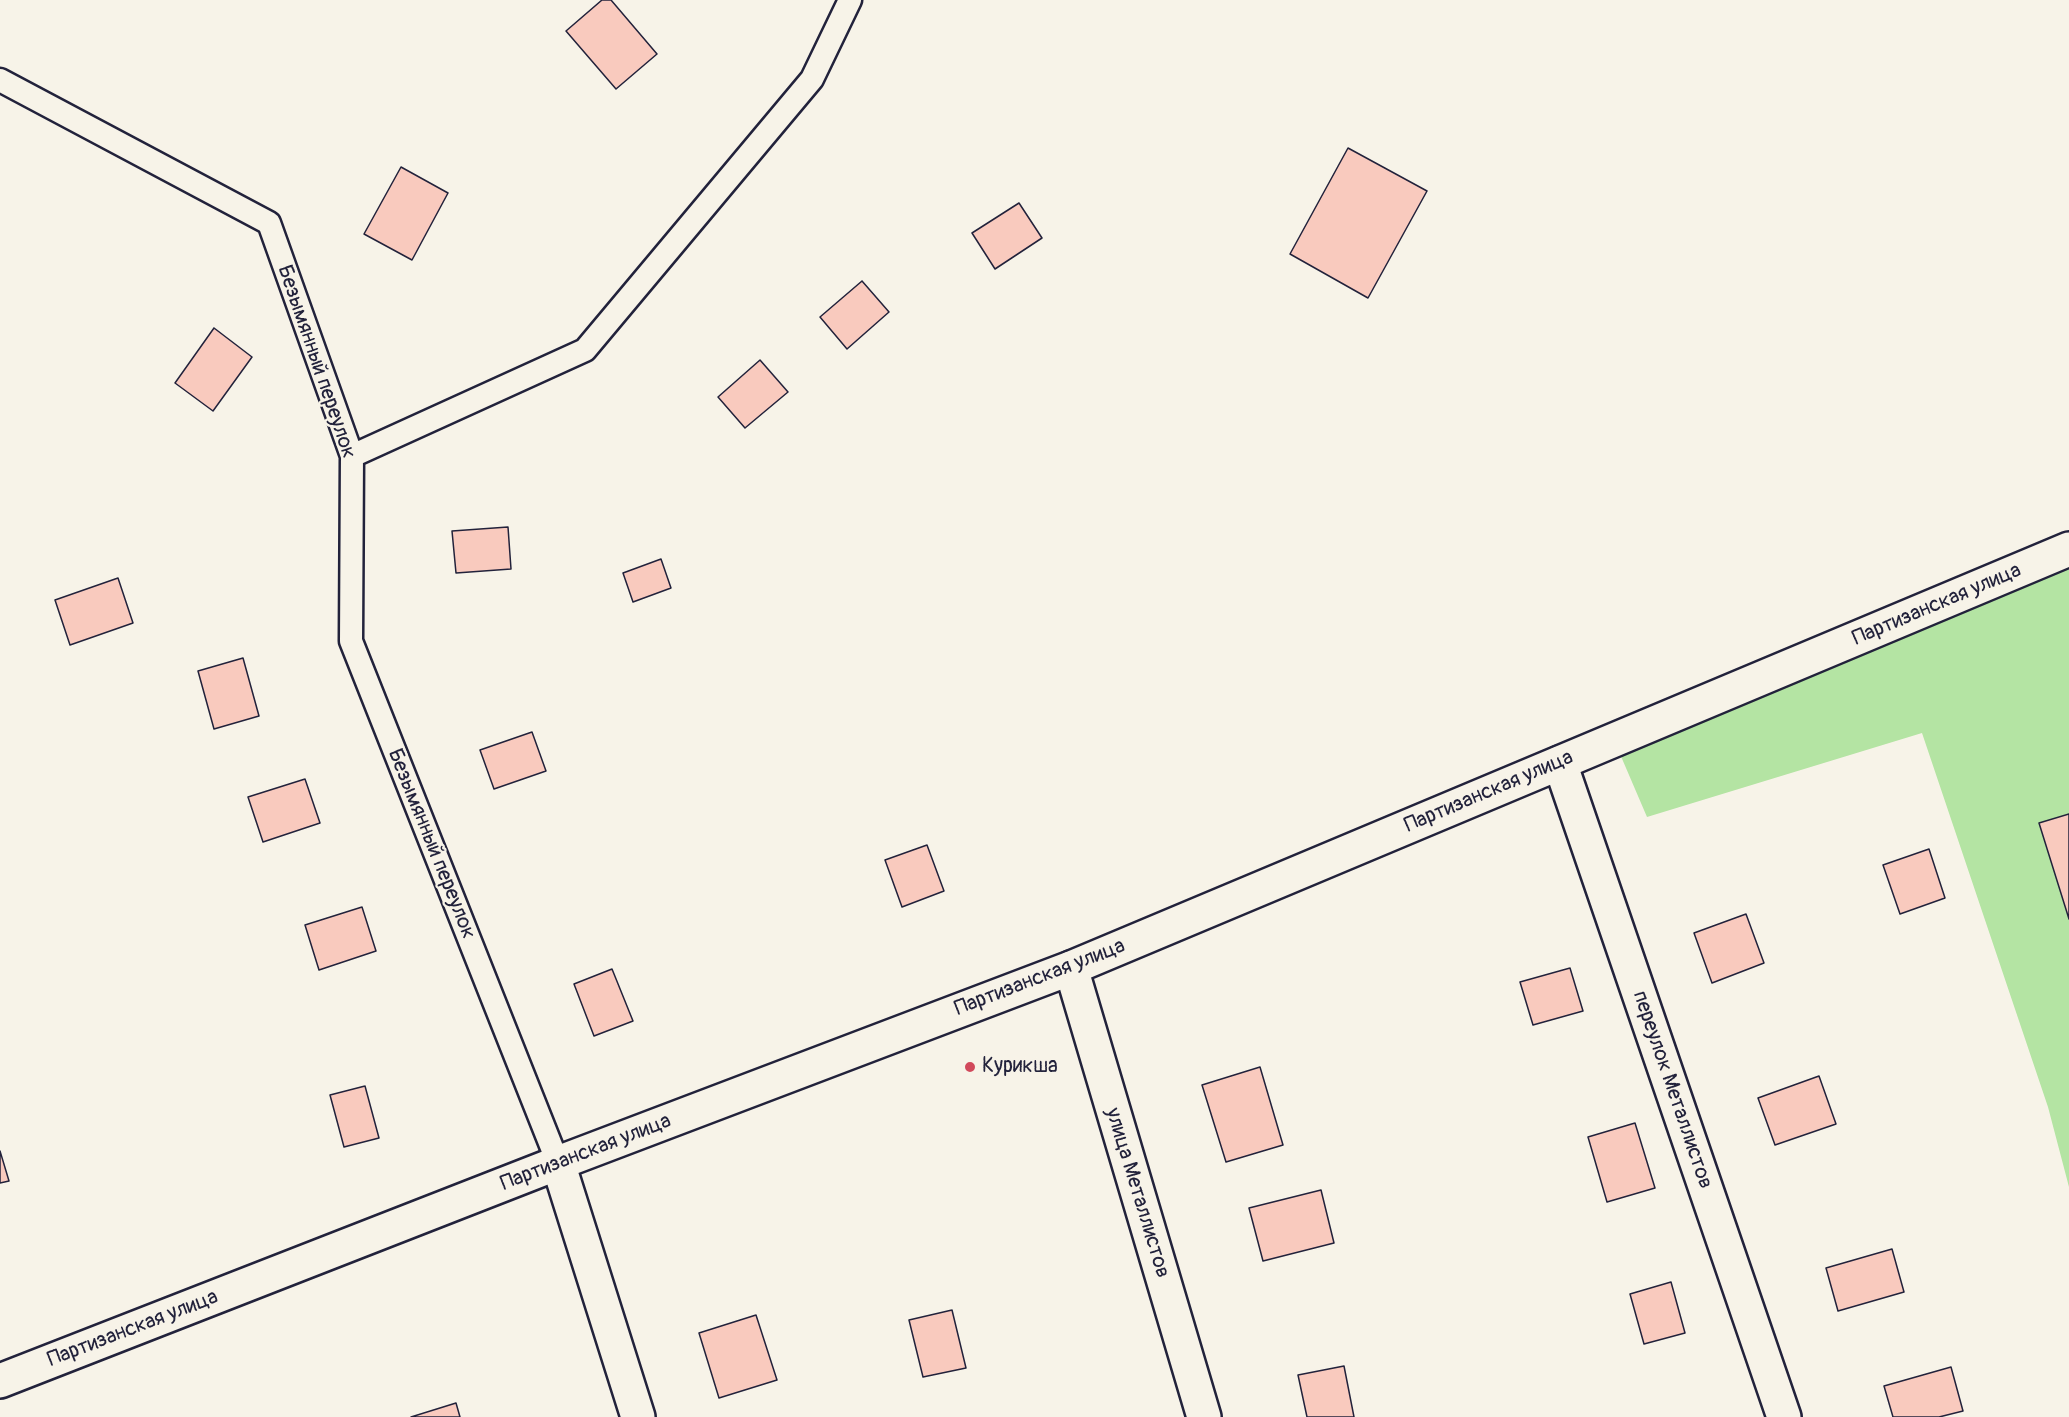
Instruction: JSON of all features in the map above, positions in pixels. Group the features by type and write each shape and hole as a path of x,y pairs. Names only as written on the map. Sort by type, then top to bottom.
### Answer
{"street":[{"name":"Партизанская улица","path":"0,1381 558,1163 1071,968 2069,549"},
{"name":"переулок Металлистов","path":"1560,763 1784,1417"},
{"name":"улица Металлистов","path":"1071,968 1204,1417"},
{"path":"558,1163 638,1417"}],"lane":[{"path":"352,456 585,350 812,79 850,0"},
{"name":"Безымянный переулок","path":"0,80 268,223 352,456 351,641 558,1163"}],"green space":[{"path":"2069,549 2069,1187 2048,1107 1922,733 1647,817 1614,740"}],"building":[{"path":"602,0 611,0 657,54 616,89 566,31"},
{"path":"1348,148 1427,191 1368,298 1290,254"},
{"path":"401,167 448,193 412,260 364,234"},
{"path":"1019,203 1042,238 995,269 972,233"},
{"path":"862,281 889,312 847,349 820,317"},
{"path":"214,328 252,357 213,411 175,383"},
{"path":"760,360 788,392 745,428 718,397"},
{"path":"508,527 511,569 456,573 452,531"},
{"path":"661,559 671,588 633,602 623,573"},
{"path":"118,578 133,623 70,645 55,600"},
{"path":"243,658 259,716 214,729 198,671"},
{"path":"532,732 546,771 494,789 480,750"},
{"path":"305,779 320,823 263,842 248,797"},
{"path":"2069,814 2069,919 2039,823"},
{"path":"927,845 944,891 902,907 885,860"},
{"path":"1929,849 1945,898 1900,914 1883,865"},
{"path":"362,907 376,951 319,970 305,925"},
{"path":"1746,914 1764,963 1712,983 1694,933"},
{"path":"1570,968 1583,1011 1533,1025 1520,982"},
{"path":"612,969 633,1021 594,1036 574,984"},
{"path":"1260,1067 1283,1145 1226,1162 1202,1085"},
{"path":"1819,1076 1836,1124 1775,1145 1758,1098"},
{"path":"365,1086 379,1138 344,1147 330,1095"},
{"path":"1635,1123 1655,1188 1607,1202 1588,1137"},
{"path":"0,1151 9,1181 0,1183"},
{"path":"1321,1190 1334,1243 1263,1261 1249,1208"},
{"path":"1892,1249 1904,1292 1838,1311 1826,1268"},
{"path":"1671,1282 1685,1333 1644,1344 1630,1294"},
{"path":"952,1310 966,1368 923,1377 909,1320"},
{"path":"756,1315 777,1380 719,1398 699,1333"},
{"path":"1344,1366 1354,1417 1307,1417 1298,1375"},
{"path":"1951,1367 1963,1411 1939,1417 1893,1417 1884,1386"},
{"path":"456,1403 460,1417 411,1417"}],"place":[{"name":"Курикша","path":"970,1067"}]}
